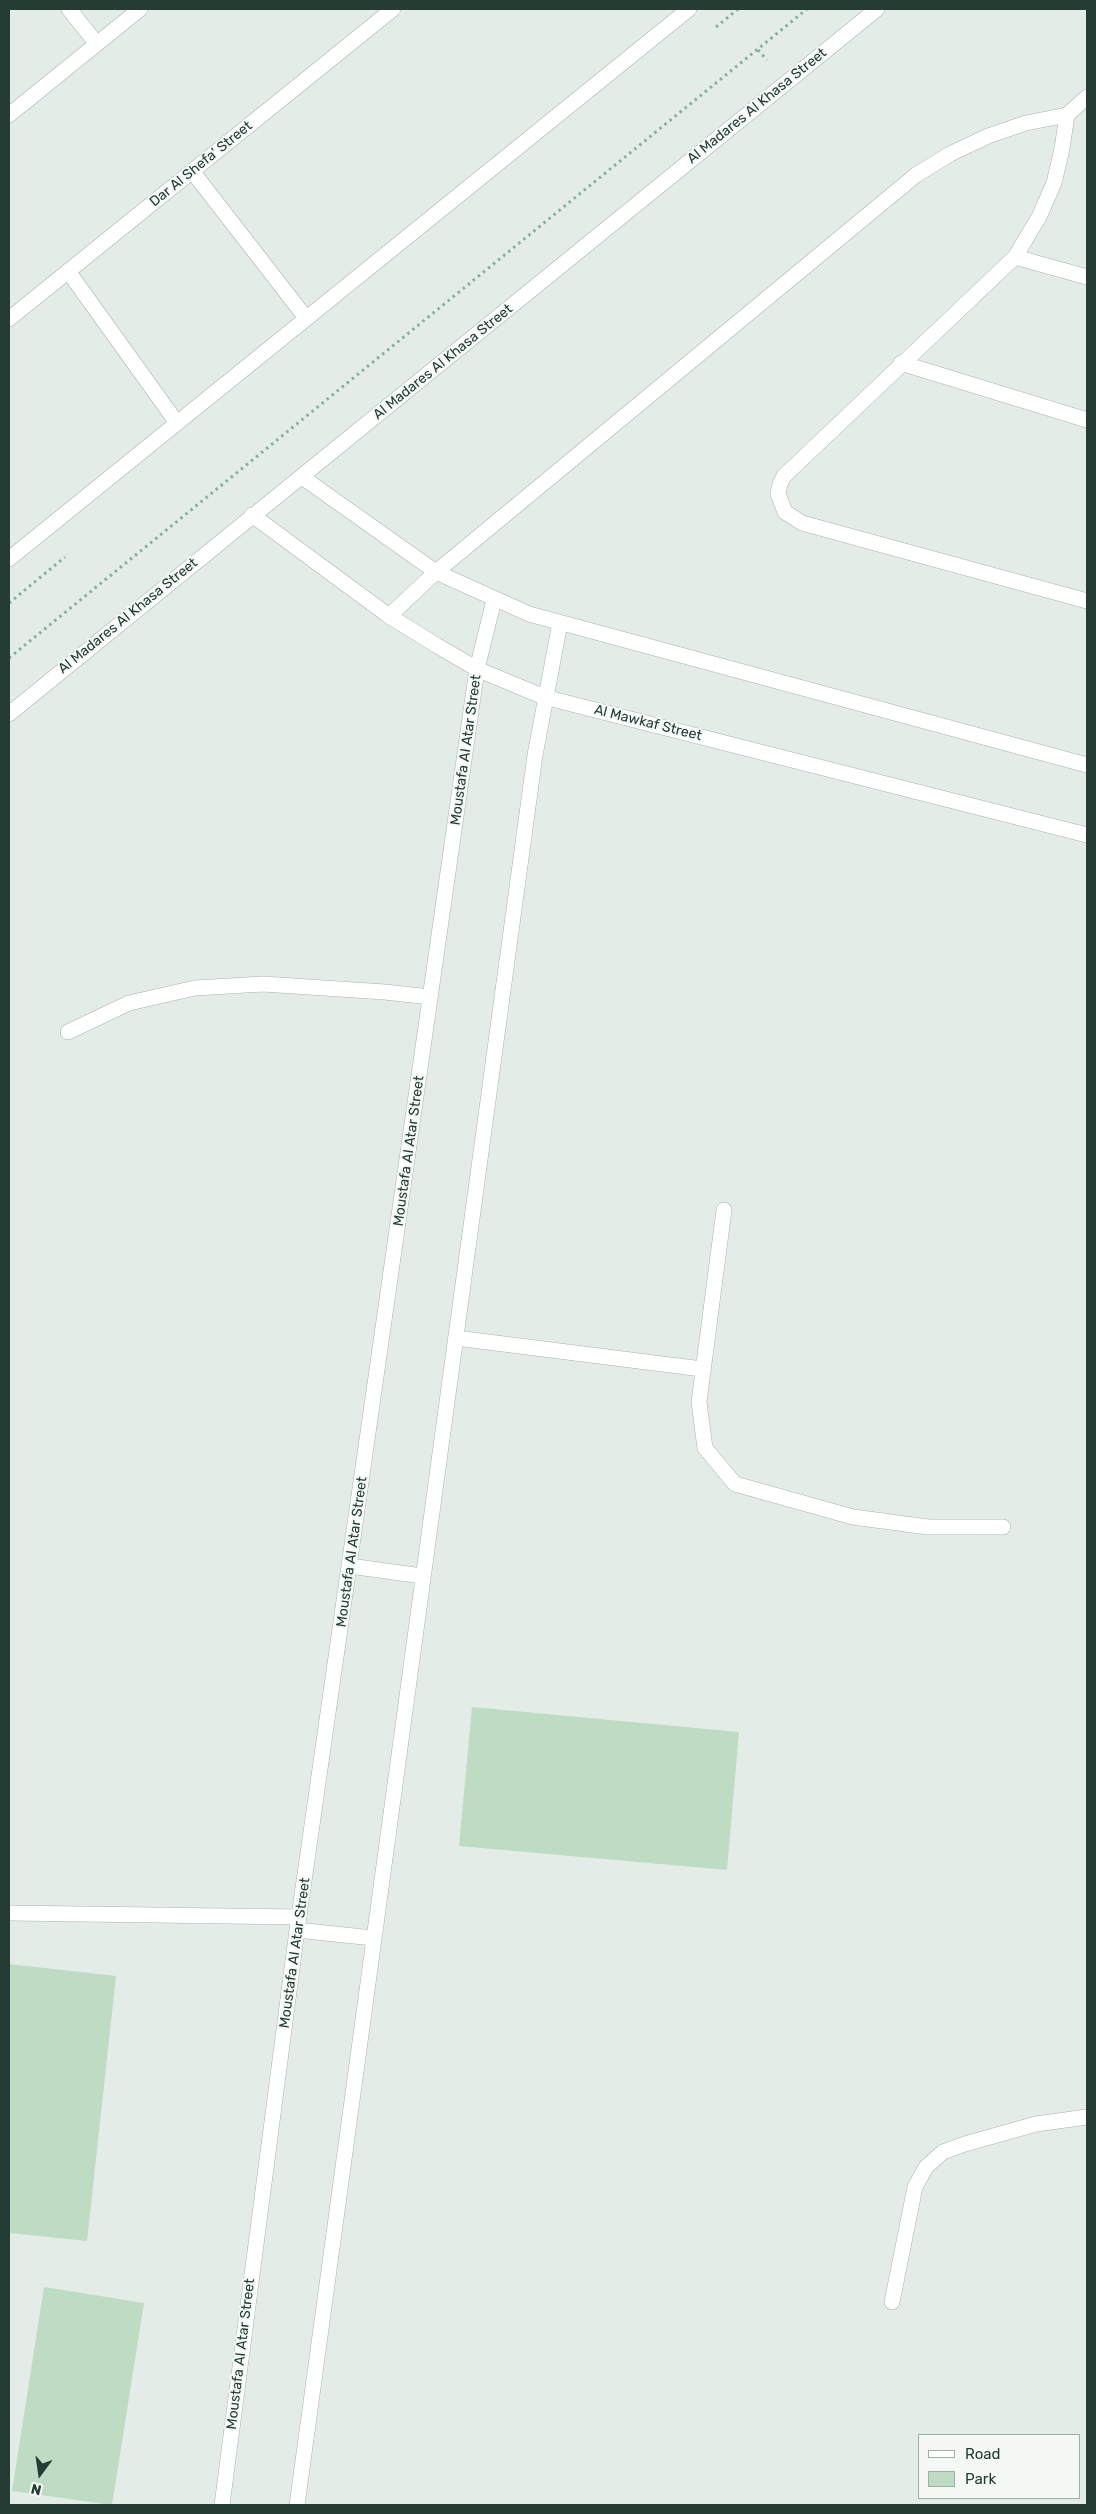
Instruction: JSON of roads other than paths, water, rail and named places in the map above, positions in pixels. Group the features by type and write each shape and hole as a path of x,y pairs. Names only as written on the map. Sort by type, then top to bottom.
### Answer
{"street":[{"path":"69,9 97,44"},
{"path":"9,115 140,9"},
{"name":"Dar Al Shefa' Street","path":"9,319 393,9"},
{"path":"9,560 689,9"},
{"name":"Al Madares Al Khasa Street","path":"9,714 876,9"},
{"path":"389,616 436,572 916,175 950,154 988,136 1026,123 1067,115 1087,97"},
{"path":"1067,115 1054,183 1039,217 1015,257 784,476 778,494 786,512 802,523 1087,601"},
{"path":"192,170 306,318"},
{"path":"1015,257 1087,277"},
{"path":"68,271 177,424"},
{"path":"902,363 1087,420"},
{"path":"302,477 436,572 494,600 529,614 1087,766"},
{"name":"Al Mawkaf Street","path":"252,515 389,616 477,669 544,697 1087,835"},
{"name":"Moustafa Al Atar Street","path":"222,2505 298,1924 430,997 477,669 494,600"},
{"path":"297,2505 422,1576 544,697 560,623"},
{"path":"68,1032 129,1003 194,988 263,984 430,997"},
{"path":"724,1210 699,1402 705,1448 735,1484 852,1517 928,1527 1003,1527"},
{"path":"456,1338 702,1369"},
{"path":"350,1566 422,1576"},
{"path":"9,1913 298,1924 373,1938"},
{"path":"892,2302 915,2187 926,2167 943,2152 965,2144 1036,2124 1087,2117"}]}
